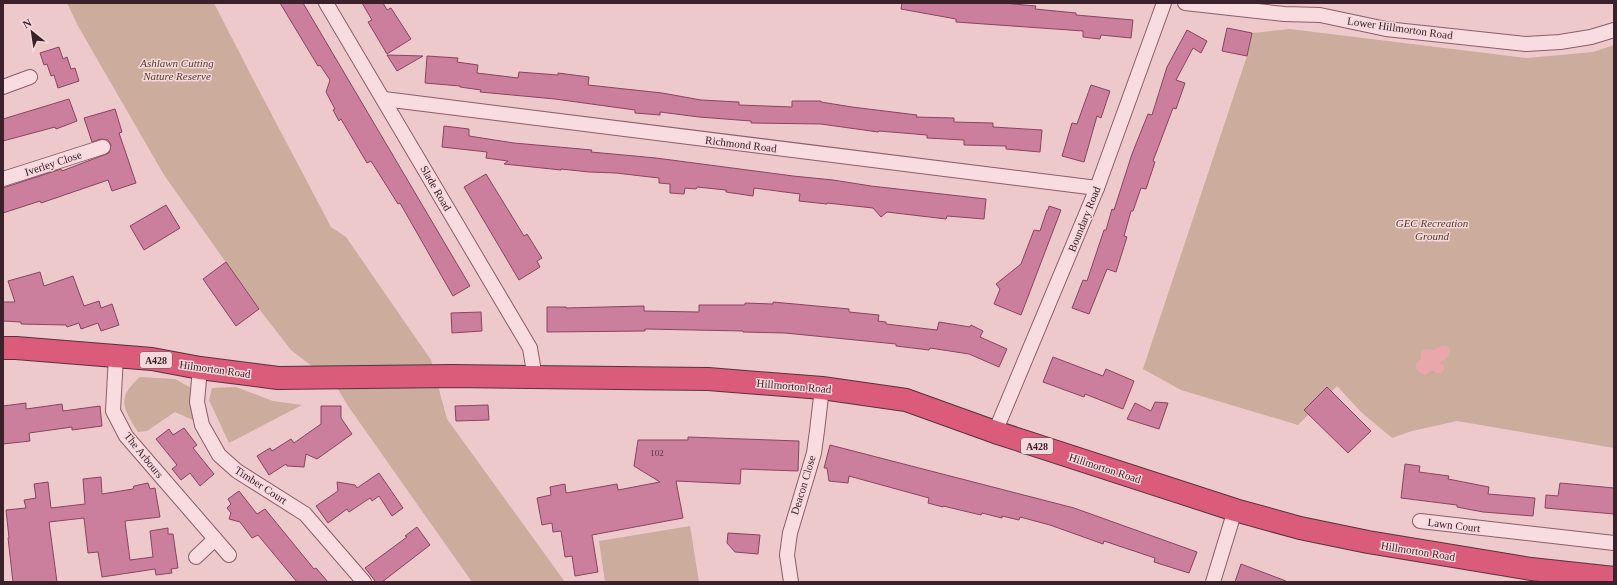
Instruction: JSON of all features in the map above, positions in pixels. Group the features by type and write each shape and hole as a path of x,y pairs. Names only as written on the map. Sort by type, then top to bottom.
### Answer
{"highway":[{"name":"Hilmorton Road","path":"3,348 152,359 200,368 278,378 452,376"},
{"name":"Hillmorton Road","path":"452,376 708,379 822,388 906,400 995,432 1235,510 1300,528 1531,576 1614,578"}],"street":[{"name":"Slade Road","path":"326,3 530,348 535,378"},
{"name":"Boundary Road","path":"995,432 1097,188 1164,3"},
{"name":"Lower Hillmorton Road","path":"1185,3 1277,13 1320,15 1386,28 1526,44 1560,42 1591,37 1614,30"},
{"path":"3,87 30,77"},
{"name":"Richmond Road","path":"384,99 1097,188"},
{"name":"Iverley Close","path":"3,179 102,147"},
{"name":"The Arbours","path":"116,356 113,411 126,436 229,555"},
{"name":"Timber Court","path":"200,368 197,402 202,425 218,455 237,471 305,514 364,582"},
{"name":"Deacon Close","path":"791,582 788,555 790,533 814,453 818,431 822,388"},
{"path":"1213,582 1235,510"},
{"name":"Lawn Court","path":"1420,521 1614,542"},
{"path":"196,556 215,539"}],"green space":[{"name":"Ashlawn Cutting Nature Reserve","path":"67,3 214,3 331,227 346,237 431,360 447,419 565,582 472,582 348,406 335,384 291,350 259,309 164,175 78,26"},
{"name":"GEC Recreation Ground","path":"1290,29 1527,58 1593,52 1614,45 1614,448 1457,421 1412,431 1392,438 1361,412 1337,386 1298,425 1181,390 1143,369 1247,56 1252,33"},
{"path":"140,377 175,379 191,388 195,421 175,412 147,431 138,432 126,410 124,403 127,391"},
{"path":"236,387 273,401 302,405 229,443 209,400 212,388"},
{"path":"690,526 699,582 605,582 599,541"}],"sand":[{"path":"1441,346 1446,346 1450,350 1448,357 1440,363 1444,366 1444,370 1441,373 1436,373 1432,370 1425,375 1420,373 1416,369 1416,364 1421,358 1421,352 1425,349 1434,350"}],"building":[{"path":"280,3 303,3 470,286 453,296 400,203 398,204 371,161 367,163 341,119 339,121 333,110 335,109 326,92 330,80 320,65 318,66"},
{"path":"362,3 383,3 387,10 391,8 411,39 387,54 368,22 372,20"},
{"path":"902,3 1003,3 1036,6 1035,9 1076,13 1076,15 1133,20 1131,38 1101,35 1100,39 1083,37 1083,31 956,22 956,19 901,9"},
{"path":"1227,28 1252,33 1247,56 1222,51"},
{"path":"1187,30 1207,41 1201,53 1193,48 1176,80 1185,83 1176,109 1173,108 1153,161 1155,162 1146,189 1141,188 1133,211 1131,211 1124,236 1127,237 1116,272 1107,269 1089,314 1072,308 1083,280 1087,281 1104,230 1106,230 1112,209 1114,210 1132,154 1148,114 1152,115 1167,67"},
{"path":"59,47 63,59 67,57 71,69 75,68 79,81 58,88 54,75 51,76 47,64 44,65 40,53"},
{"path":"387,55 423,56 397,71"},
{"path":"427,56 458,58 457,62 478,65 477,73 518,78 519,72 558,75 558,73 589,77 588,85 662,93 701,100 739,102 739,105 792,107 792,101 821,101 852,107 917,115 916,117 954,118 954,122 993,123 993,127 1042,130 1040,152 1006,149 1006,146 964,145 964,140 927,138 927,135 878,132 821,124 751,123 751,121 660,112 660,115 635,113 635,110 555,99 480,92 481,90 460,86 425,83"},
{"path":"1091,85 1110,91 1101,118 1097,116 1084,162 1062,156 1072,123 1077,124"},
{"path":"69,99 77,121 56,129 55,127 3,141 3,119"},
{"path":"115,109 122,132 119,133 136,183 112,191 108,180 41,203 40,201 3,213 3,188 61,169 62,171 109,153 111,145 108,140 101,139 92,142 84,118"},
{"path":"444,126 469,129 469,136 514,143 592,150 591,152 656,158 871,186 986,199 984,219 947,216 946,219 887,212 881,217 873,208 799,201 800,194 754,188 753,196 726,192 726,190 697,187 696,189 685,188 684,194 670,193 670,184 659,183 659,178 504,164 508,161 486,158 487,152 442,147"},
{"path":"486,174 524,236 527,234 542,258 537,261 540,267 519,280 464,187"},
{"path":"166,205 180,228 144,250 130,226"},
{"path":"1049,206 1061,210 1021,315 994,304 1000,289 996,284 1021,264 1034,230 1040,231"},
{"path":"226,262 259,309 236,326 203,279"},
{"path":"40,272 44,286 73,276 84,306 99,301 101,308 112,304 119,325 101,331 98,323 81,329 79,323 67,327 66,325 21,324 21,322 3,321 3,302 15,302 8,281"},
{"path":"773,302 849,309 849,312 879,315 878,321 886,322 886,324 937,330 939,322 970,327 971,325 983,331 980,337 1007,349 999,367 969,354 930,348 929,350 896,346 896,344 785,333 645,329 645,331 547,332 547,307 644,306 644,311 699,312 699,305 745,305 745,303 773,304"},
{"path":"481,312 482,331 452,333 451,313"},
{"path":"1053,357 1103,376 1106,369 1134,381 1123,409 1085,394 1084,397 1043,382"},
{"path":"1327,387 1371,431 1348,453 1304,410"},
{"path":"1155,402 1168,403 1159,429 1127,419 1135,403 1151,411"},
{"path":"26,403 26,409 62,404 63,411 100,406 102,426 72,430 72,427 29,433 30,441 3,444 3,406"},
{"path":"488,405 489,420 456,421 455,406"},
{"path":"321,406 341,406 341,418 352,434 317,459 306,454 304,467 287,466 286,464 269,475 257,456 270,448 272,451 291,439 294,443 321,424"},
{"path":"184,428 197,445 193,448 214,474 200,486 190,473 181,480 172,469 177,465 156,439 169,429 173,435"},
{"path":"688,437 799,441 798,471 741,469 740,484 676,481 683,518 592,535 598,572 575,576 572,556 565,557 561,531 553,532 552,523 542,525 537,498 551,495 550,487 565,484 566,493 617,484 618,490 660,482 634,466 638,440 688,440"},
{"path":"830,445 1074,508 1197,552 1189,573 1154,562 1155,558 1104,541 1103,544 1050,525 1020,517 1019,520 1002,516 1002,518 982,513 981,515 943,507 928,503 929,498 849,476 848,483 829,481 827,468 824,468"},
{"path":"1405,464 1420,466 1419,472 1449,476 1448,479 1489,487 1488,494 1535,498 1533,516 1483,512 1457,507 1457,505 1401,498"},
{"path":"379,473 403,508 392,516 379,496 372,501 370,498 349,512 347,509 328,523 316,506 338,491 337,482 355,485 357,488"},
{"path":"101,477 102,494 133,489 134,486 148,483 150,489 155,488 160,517 125,521 130,560 153,557 150,531 168,528 168,534 173,534 178,568 171,569 172,573 156,575 155,569 102,577 98,552 88,553 84,518 49,522 57,582 13,582 6,510 26,508 24,500 36,498 34,484 48,482 51,508 85,504 83,479"},
{"path":"1560,483 1614,488 1614,514 1545,508 1546,495 1558,496"},
{"path":"239,491 257,514 265,509 314,569 316,568 328,582 297,582 258,535 252,538 240,522 229,519 231,513 227,508 231,504 228,499"},
{"path":"417,527 430,545 382,582 376,582 365,568 407,537 405,536"},
{"path":"728,533 760,535 758,554 735,552 727,543"},
{"path":"1241,564 1286,581 1286,582 1235,582"}]}
